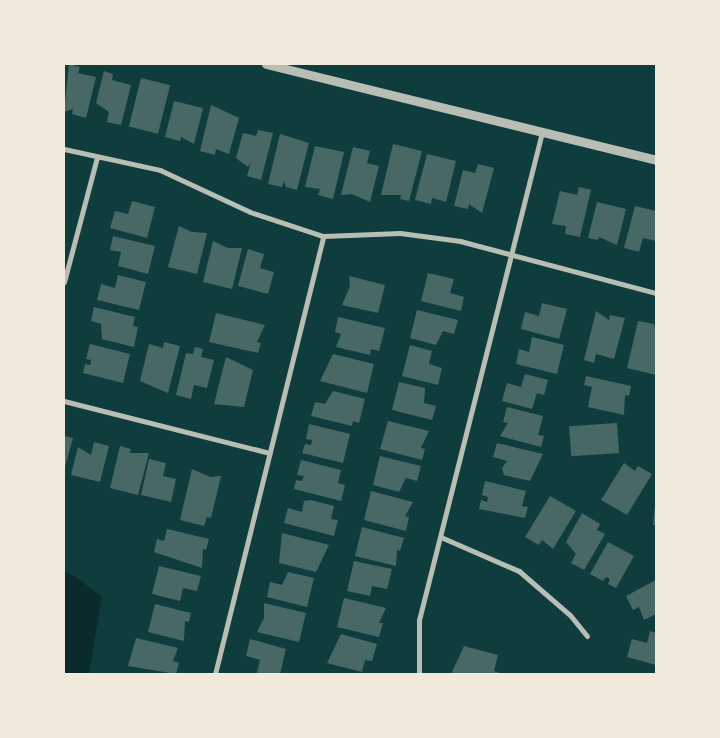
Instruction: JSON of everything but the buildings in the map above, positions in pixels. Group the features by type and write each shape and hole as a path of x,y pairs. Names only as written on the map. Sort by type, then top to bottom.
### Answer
{"street":[{"path":"266,64 656,160"},
{"path":"419,674 419,620 443,538 542,132"},
{"path":"64,149 160,170 250,212 323,236 400,233 460,241 656,293"},
{"path":"64,282 97,157"},
{"path":"215,674 323,236"},
{"path":"64,401 270,453"},
{"path":"443,538 519,570 570,614 587,636"}],"water":[{"path":"64,572 75,576 102,597 89,674 64,674"}]}
